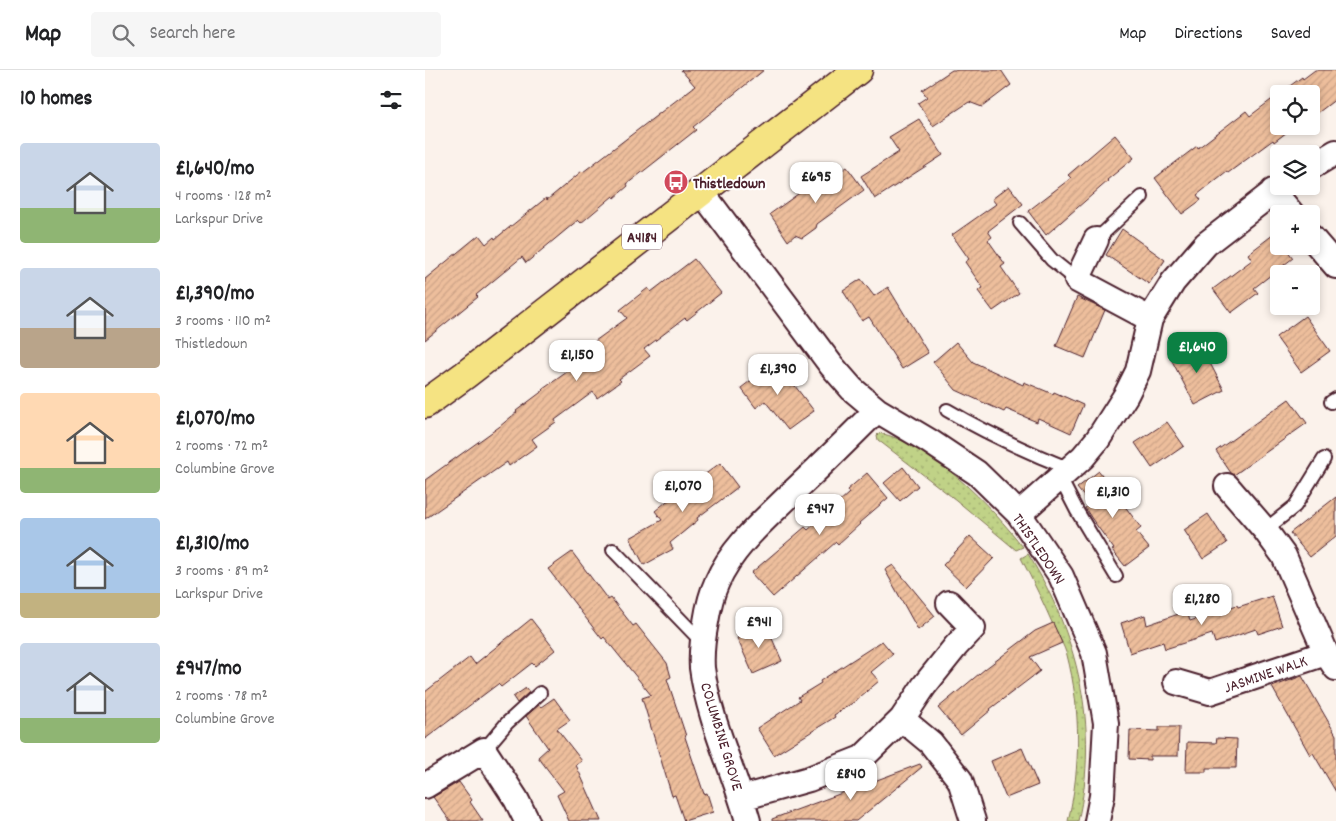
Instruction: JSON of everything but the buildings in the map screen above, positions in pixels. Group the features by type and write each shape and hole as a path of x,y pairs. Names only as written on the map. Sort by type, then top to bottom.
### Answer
{"main road":[{"name":"A4184","path":"425,404 858,70"}],"street":[{"path":"1320,162 1336,152"},
{"name":"THISTLEDOWN","path":"701,192 831,365 852,389 877,410 929,441 977,474 1019,514 1061,576 1094,653 1106,723 1102,796 1097,821"},
{"path":"1019,514 1083,457 1098,439 1126,395 1138,371 1150,319 1173,282 1207,244 1270,194"},
{"path":"1097,240 1077,280 1150,319"},
{"path":"1320,247 1336,266"},
{"name":"COLUMBINE GROVE","path":"748,821 742,798 718,733 702,666 703,643 709,602 716,583 726,565 753,530 877,410"},
{"name":"JASMINE WALK","path":"1176,682 1210,692 1331,660 1284,556 1265,530 1227,486"},
{"name":"COLUMBINE GROVE","path":"742,798 809,779 862,758 902,719 924,686 973,628 949,603"},
{"path":"902,719 931,743 960,780 973,821"},
{"path":"425,786 483,750 516,799 527,821"}],"lane":[{"path":"1097,240 1142,197"},
{"path":"1020,223 1052,260 1077,280"},
{"path":"947,410 988,434 1031,454 1065,473 1077,512 1116,576"},
{"path":"1265,530 1295,506 1324,460"},
{"path":"613,550 703,643"},
{"path":"483,750 540,693"}],"green space":[{"path":"879,433 899,439 919,449 939,463 978,496 1023,547 1016,550 956,500 878,440 877,435"},
{"path":"1028,554 1060,617 1072,649 1080,683 1087,751 1078,821 1068,821 1075,780 1078,738 1072,675 1063,645 1021,558"}],"place":[{"name":"Thistledown","path":"676,182"}]}
